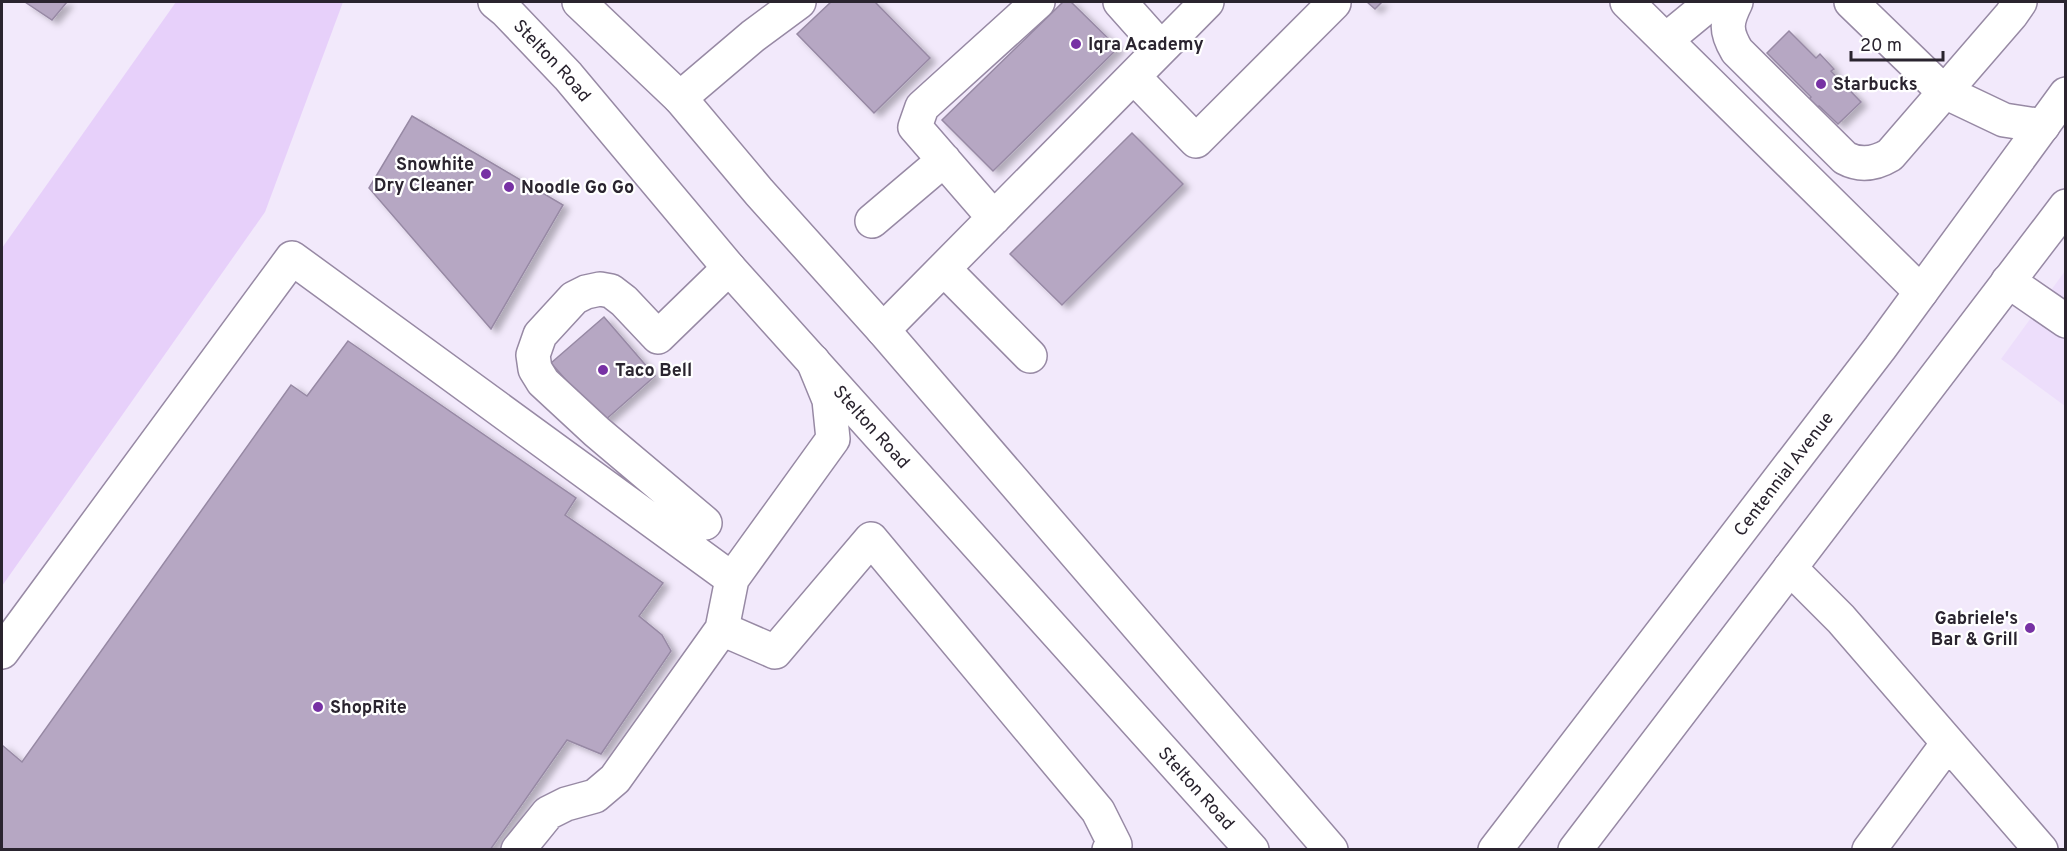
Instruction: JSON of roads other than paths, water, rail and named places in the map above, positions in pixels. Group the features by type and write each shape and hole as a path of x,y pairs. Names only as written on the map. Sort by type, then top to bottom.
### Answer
{"main road":[{"name":"Stelton Road","path":"495,2 506,10 568,76 729,268 1252,849"},
{"path":"579,2 680,99 759,192 883,330 1331,849"},
{"path":"680,99 753,36 799,2"},
{"path":"994,218 915,127 922,107 1038,2"},
{"path":"1120,2 1161,48"},
{"path":"883,330 1207,2"},
{"path":"1134,77 1196,141 1333,2"},
{"path":"1627,2 1921,292"},
{"path":"1667,39 1712,2"},
{"path":"1736,2 1728,18 1728,37 1737,51 1839,153 1852,162 1870,163 1881,161 1890,155 2020,2"},
{"path":"1851,2 1944,91 2004,120 2043,126"},
{"name":"Centennial Avenue","path":"1495,849 1880,348 2066,94"},
{"path":"872,221 944,160"},
{"path":"1575,849 2066,206"},
{"path":"2,652 292,258 732,579"},
{"path":"705,523 597,432 543,382 535,369 533,356 540,335 574,298 586,292 600,289 611,291 624,301 658,337 729,268"},
{"path":"944,268 1030,356"},
{"path":"2008,281 2066,321"},
{"path":"518,849 548,813 566,804 596,796 615,779 722,629 732,579 833,439 829,400 813,359"},
{"path":"722,629 775,652 871,539 1098,811 1115,845 1109,849"},
{"path":"1790,568 1840,619 2041,849"},
{"path":"1869,849 1948,743"}],"place":[{"name":"Iqra Academy","path":"1076,44"},
{"name":"Starbucks","path":"1821,84"},
{"name":"Snowhite Dry Cleaner","path":"486,174"},
{"name":"Noodle Go Go","path":"509,187"},
{"name":"Taco Bell","path":"603,370"},
{"name":"Gabriele's Bar & Grill","path":"2030,628"},
{"name":"ShopRite","path":"318,707"}]}
